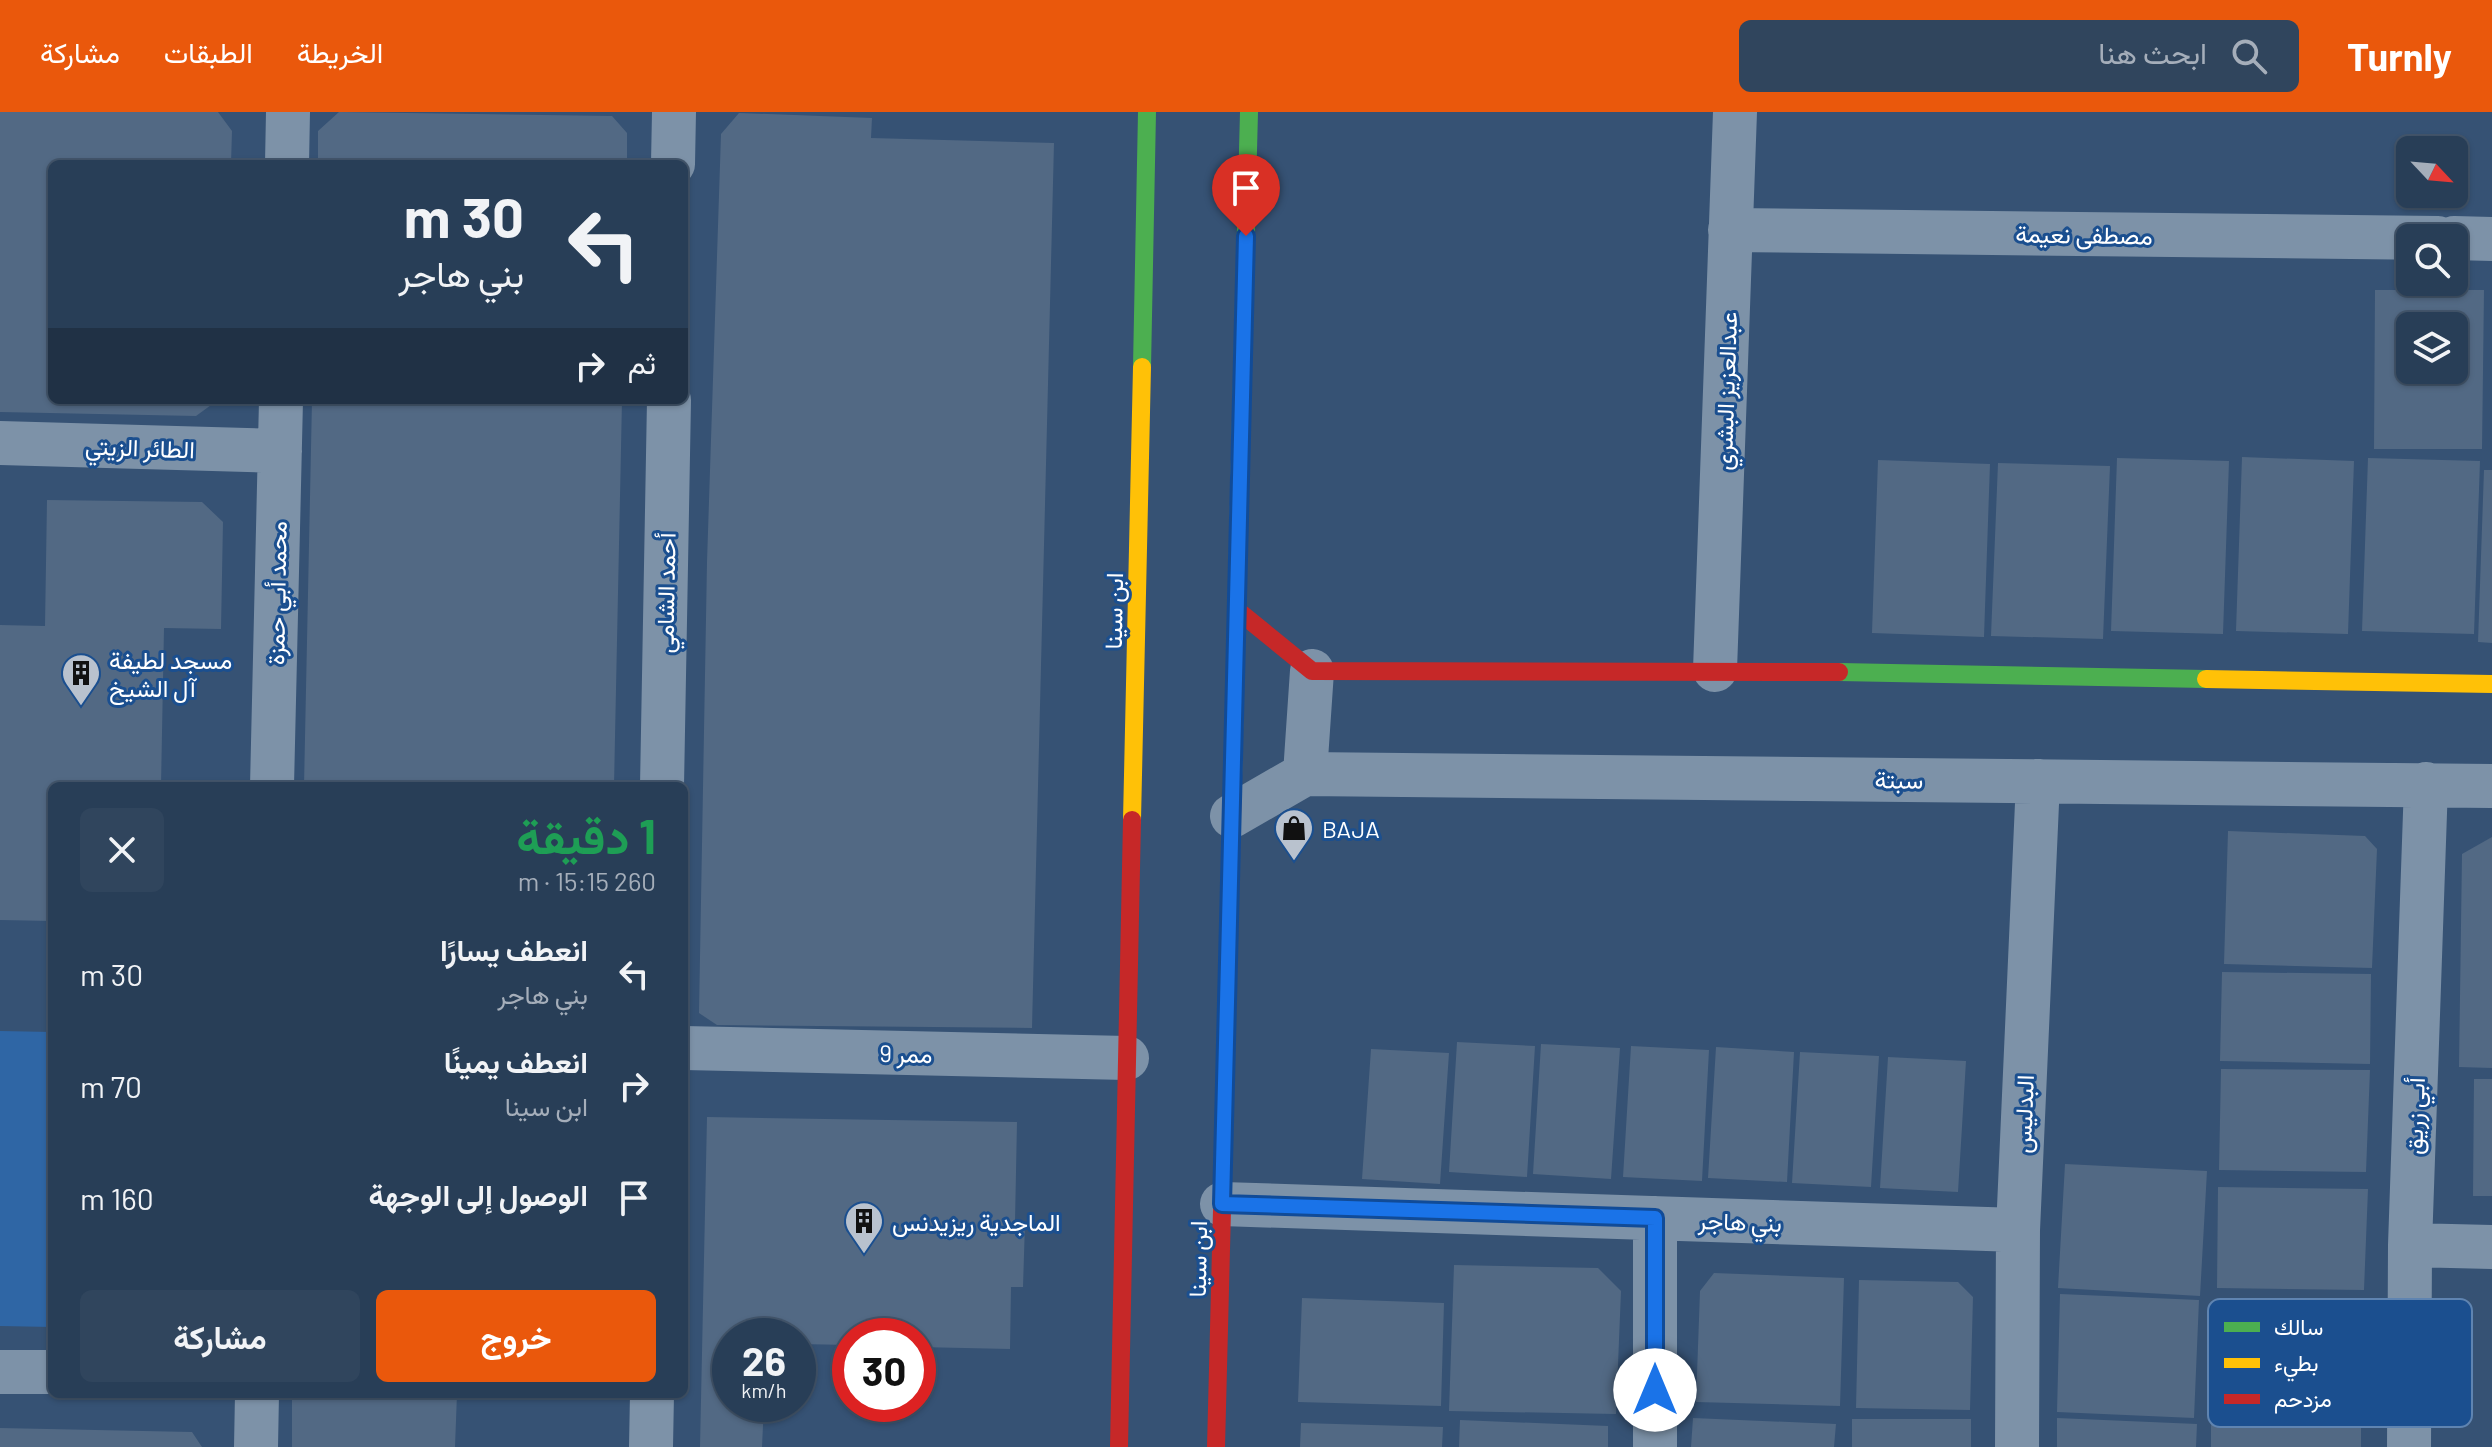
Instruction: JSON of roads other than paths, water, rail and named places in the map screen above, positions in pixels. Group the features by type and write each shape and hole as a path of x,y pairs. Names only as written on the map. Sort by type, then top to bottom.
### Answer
{"street":[{"path":"287,160 288,112"},
{"path":"673,160 674,112"},
{"name":"ابن سينا","path":"1119,1447 1147,112"},
{"name":"ابن سينا","path":"1216,1447 1249,112"},
{"name":"عبدالعزيز البشري","path":"1715,670 1735,112"},
{"name":"مصطفى نعيمة","path":"1730,230 2396,238"},
{"path":"2468,238 2492,239"},
{"name":"محمد أبي حمزة","path":"272,782 281,404"},
{"name":"أحمد الشامي","path":"662,782 669,404"},
{"name":"الطائر الزيتي","path":"0,443 280,451"},
{"path":"1237,610 1312,671 1715,670 2492,684"},
{"path":"1232,816 1305,774 1312,671"},
{"name":"سبتة","path":"1305,774 2492,786"},
{"name":"البدليس","path":"2017,1447 2018,1230 2038,781"},
{"name":"أبي زريق","path":"2410,1299 2426,784"},
{"name":"ممر 9","path":"688,1048 1127,1058"},
{"name":"بني هاجر","path":"1222,1204 2018,1230"},
{"path":"1655,1218 1655,1447"},
{"path":"2410,1245 2492,1247"},
{"path":"0,1372 48,1372"},
{"path":"256,1447 257,1398"},
{"path":"651,1447 652,1398"},
{"name":"أبي زريق","path":"2409,1427 2409,1447"}],"place":[{"name":"مسجد لطيفة آل الشيخ","path":"81,707"},
{"name":"BAJA","path":"1294,862"},
{"name":"الماجدية ريزيدنس","path":"864,1255"}]}
